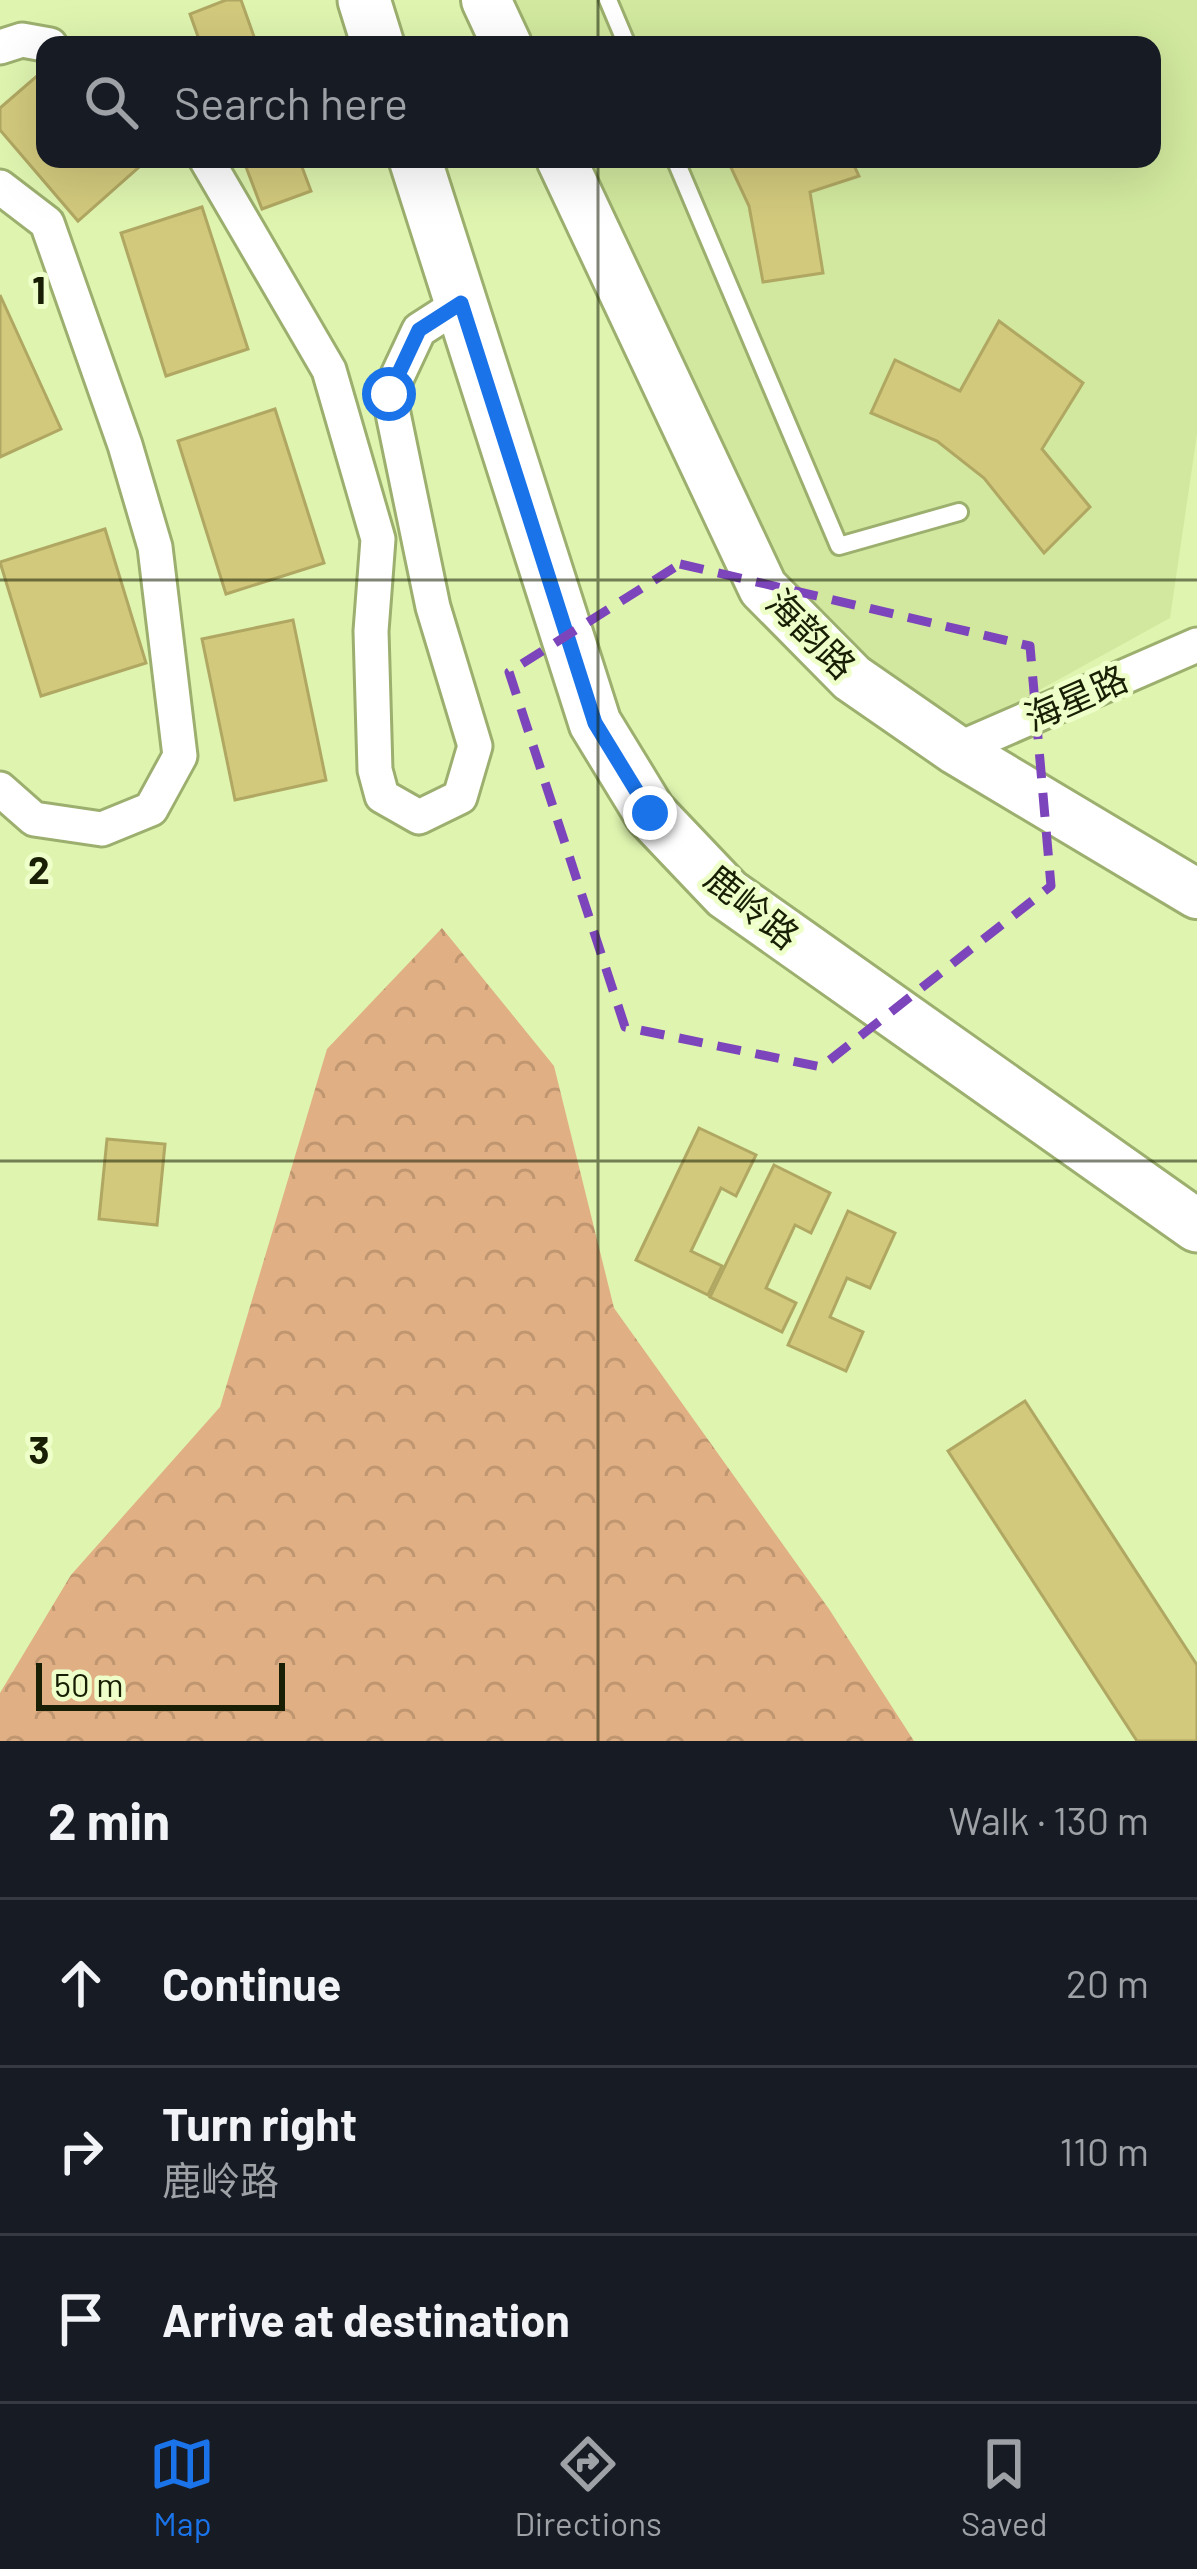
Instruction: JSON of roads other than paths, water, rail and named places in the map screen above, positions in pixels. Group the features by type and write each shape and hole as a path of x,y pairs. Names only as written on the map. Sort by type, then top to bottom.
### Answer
{"main road":[{"path":"364,0 375,36"},
{"name":"鹿岭路","path":"418,168 595,723 650,813 727,894 1197,1226"}],"street":[{"path":"486,0 504,36"},
{"path":"0,47 22,40 36,42"},
{"path":"211,168 329,370 378,539 371,631 375,770 382,796 418,817 460,796 475,746 433,607 389,394 419,330 461,303"},
{"name":"海韵路","path":"565,168 763,588 852,678 956,750 1197,894"},
{"path":"0,187 46,223 125,445 155,547 180,756 151,808 102,829 34,819 0,789"},
{"name":"海星路","path":"956,750 1197,645"}],"lane":[{"path":"608,0 623,36"},
{"path":"679,168 839,546 959,512"}]}
